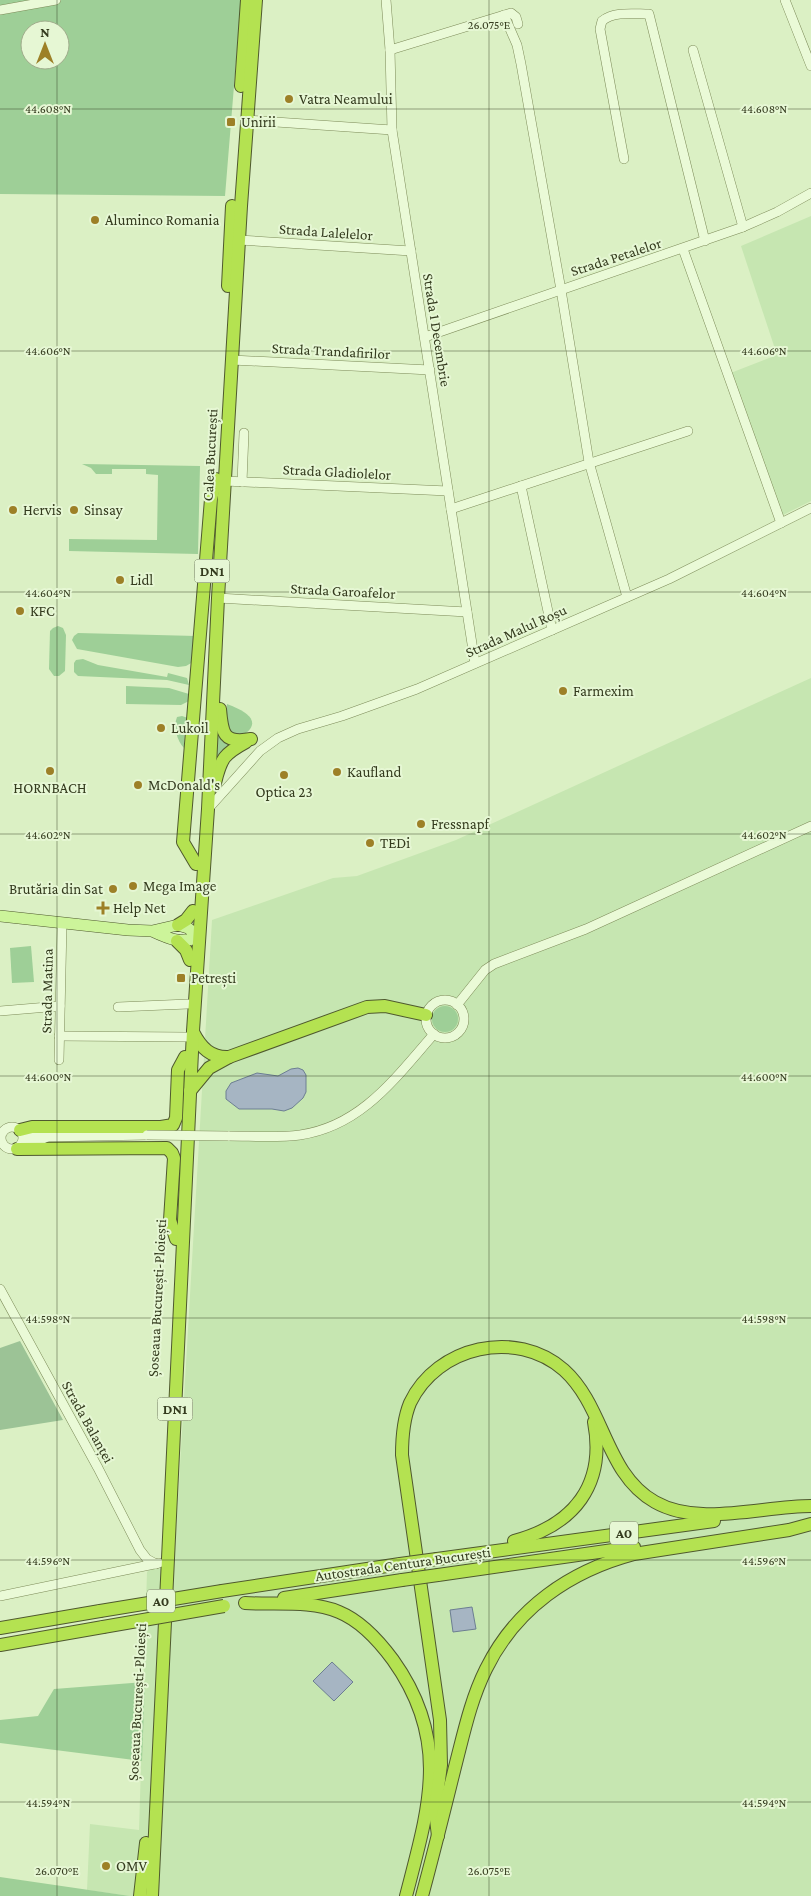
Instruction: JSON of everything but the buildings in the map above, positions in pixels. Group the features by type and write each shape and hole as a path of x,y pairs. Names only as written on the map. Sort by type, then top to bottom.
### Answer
{"highway":[{"name":"Calea București","path":"197,911 208,809 218,598 221,480 247,0"},
{"name":"Calea București","path":"221,480 232,360 256,0"},
{"name":"DN1","path":"197,911 196,864 183,842 211,499 221,480"},
{"path":"208,809 219,767 228,752 251,740 234,741 223,732 215,664"},
{"path":"178,925 197,911"},
{"name":"Șoseaua București-Ploiești","path":"144,1896 158,1564 185,1056 190,1034 188,1004 190,960 197,911"},
{"name":"Șoseaua București-Ploiești","path":"152,1896 190,1091 194,936"},
{"path":"177,941 186,950 190,960"},
{"path":"190,1091 209,1068 229,1057 373,1006 392,1007 426,1015"},
{"path":"190,1034 209,1053 229,1057"},
{"path":"21,1139 32,1127 161,1127 173,1125 176,1118 178,1070 185,1056"},
{"path":"21,1139 166,1148 172,1153 174,1158 170,1220 176,1239"},
{"path":"438,1836 435,1811 440,1778 441,1737 402,1455 402,1433 406,1414 420,1387 439,1367 470,1351 498,1347 530,1351 551,1361 573,1380 580,1389 614,1456 628,1479 646,1496 664,1506 696,1514 714,1514 786,1506 811,1507"},
{"path":"453,1557 482,1548 529,1538 544,1531 568,1514 582,1497 596,1463 597,1447 592,1412"},
{"name":"Autostrada Centura București","path":"0,1628 400,1564 811,1507"},
{"path":"422,1896 468,1716 485,1669 513,1626 543,1597 589,1569 626,1556 789,1530 811,1523"},
{"name":"Autostrada Centura București","path":"0,1645 224,1606 811,1523"},
{"path":"245,1603 311,1605 340,1612 368,1631 389,1655 413,1692 427,1735 431,1776 427,1812 406,1896"},
{"path":"422,1832 435,1811"},
{"path":"140,1896 147,1838"}],"main road":[{"path":"0,916 62,924 152,931 177,941 194,936"},
{"path":"152,931 178,925 194,936"}],"street":[{"path":"0,10 56,0"},
{"name":"Strada 1 Decembrie","path":"386,0 390,50 392,130 475,664"},
{"path":"785,0 811,66"},
{"path":"390,50 511,13 516,16 518,24"},
{"path":"624,159 600,29 602,21 607,16 649,14 705,241"},
{"path":"504,16 517,45 521,64 589,462 627,597"},
{"path":"693,50 743,227"},
{"path":"247,120 392,130"},
{"name":"Strada Petalelor","path":"425,337 743,227 777,212 811,193"},
{"name":"Strada Lalelelor","path":"239,240 411,251"},
{"path":"683,249 781,523"},
{"name":"Strada Trandafirilor","path":"232,360 430,370"},
{"path":"451,509 589,462 688,431"},
{"path":"242,482 244,433"},
{"name":"Strada Gladiolelor","path":"221,480 448,491"},
{"path":"521,486 552,630"},
{"name":"Strada Malul Roșu","path":"208,809 260,751 278,738 298,729 342,716 417,689 475,664 670,579 811,508"},
{"name":"Strada Garoafelor","path":"218,598 467,612"},
{"path":"219,767 224,776 237,777"},
{"path":"457,1005 481,974 494,964 604,921 811,826"},
{"name":"Strada Matina","path":"59,1060 62,924"},
{"path":"448,1000 457,1005 463,1017 462,1026 459,1030 450,1037 439,1037 434,1034 427,1026 426,1015 430,1006 438,1001 448,1000"},
{"path":"118,1007 188,1004"},
{"path":"0,1011 60,1006"},
{"path":"59,1036 190,1034"},
{"path":"21,1139 40,1134 47,1137 302,1134 334,1126 376,1099 434,1034"},
{"name":"Strada Balanței","path":"0,1289 98,1468 140,1550 158,1564"},
{"path":"0,1596 158,1564"},
{"path":"134,1896 147,1838"}],"green space":[{"path":"0,0 241,0 225,196 0,194"},
{"path":"811,216 811,501 783,515 728,374 777,355 741,246"},
{"path":"82,464 200,466 198,554 69,551 69,539 157,540 158,475 146,474 146,469 112,469 112,474 96,474 91,468"},
{"path":"58,626 63,628 66,635 65,671 59,676 54,676 49,669 50,631"},
{"path":"78,633 196,636 193,662 186,666 178,667 77,649 72,640"},
{"path":"83,659 98,665 167,677 168,673 187,678 189,685 167,680 78,676 74,672 74,663 76,660"},
{"path":"811,678 811,1896 130,1896 87,1890 90,1824 139,1830 147,1572 151,1569 174,1568 212,920 333,878 357,876 456,840"},
{"path":"126,686 169,688 189,694 189,701 181,705 126,704"},
{"path":"227,704 244,712 251,720 252,725 243,735 231,733 226,724"},
{"path":"177,717 188,718 185,726 184,748 176,733"},
{"path":"218,725 235,744 216,764"},
{"path":"31,946 34,982 12,983 10,948"},
{"path":"445,1006 454,1010 458,1019 454,1028 445,1032 436,1028 432,1019 436,1010"},
{"path":"20,1341 63,1420 0,1430 0,1348"},
{"path":"145,1682 142,1761 0,1743 0,1720 38,1716 54,1689"},
{"path":"0,1877 130,1896 0,1896"}],"water":[{"path":"298,1068 303,1070 306,1075 306,1092 303,1098 292,1108 284,1111 239,1109 226,1099 226,1091 231,1083 257,1073 278,1076 291,1069"},
{"path":"472,1607 476,1629 453,1632 450,1610"},
{"path":"332,1662 353,1682 334,1701 313,1681"}],"place":[{"name":"Vatra Neamului","path":"289,99"},
{"name":"Unirii","path":"231,122"},
{"name":"Aluminco Romania","path":"95,220"},
{"name":"Hervis","path":"13,510"},
{"name":"Sinsay","path":"74,510"},
{"name":"Lidl","path":"120,580"},
{"name":"KFC","path":"20,611"},
{"name":"Farmexim","path":"563,691"},
{"name":"Lukoil","path":"161,728"},
{"name":"HORNBACH","path":"50,771"},
{"name":"Kaufland","path":"337,772"},
{"name":"Optica 23","path":"284,775"},
{"name":"McDonald's","path":"138,785"},
{"name":"Fressnapf","path":"421,824"},
{"name":"TEDi","path":"370,843"},
{"name":"Mega Image","path":"133,886"},
{"name":"Brutăria din Sat","path":"113,889"},
{"name":"Help Net","path":"103,908"},
{"name":"Petrești","path":"181,978"},
{"name":"OMV","path":"106,1866"}]}
